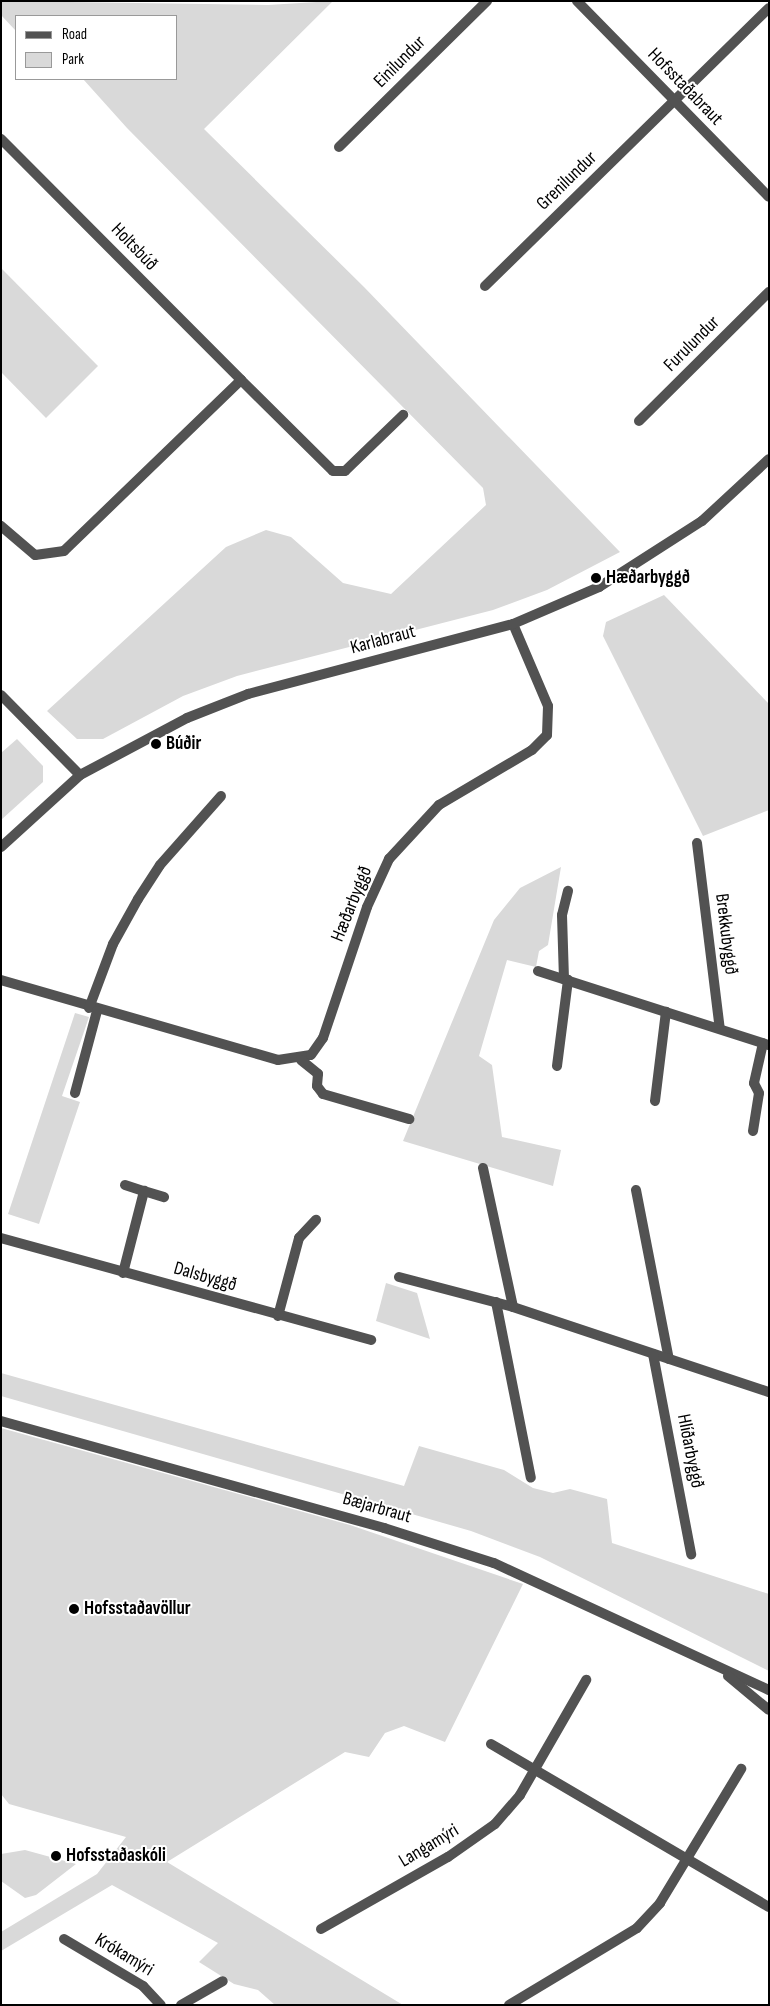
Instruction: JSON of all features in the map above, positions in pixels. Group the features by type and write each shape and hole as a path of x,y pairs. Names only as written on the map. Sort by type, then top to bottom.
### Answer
{"street":[{"name":"Einilundur","path":"339,147 486,1"},
{"name":"Hofsstaðabraut","path":"577,1 769,197"},
{"name":"Grenilundur","path":"485,286 769,8"},
{"name":"Holtsbúð","path":"1,139 333,471 346,472 403,415"},
{"name":"Furulundur","path":"639,421 769,292"},
{"path":"1,526 35,555 64,552 241,380"},
{"name":"Karlabraut","path":"1,847 80,775 157,732 248,694 513,624 599,587 676,540 769,459"},
{"name":"Hæðarbyggð","path":"300,1060 311,1055 323,1038 367,907 402,842 446,800 532,750 547,735 548,706 513,624"},
{"path":"1,696 80,775"},
{"path":"74,1093 93,1010 113,944 138,899 160,865 220,796"},
{"name":"Brekkubyggð","path":"697,844 720,1029"},
{"path":"557,1066 566,980 562,915 568,891"},
{"path":"538,970 766,1044 754,1083 759,1093 753,1132"},
{"path":"1,980 93,1010 278,1060 300,1060 318,1074 317,1086 323,1094 409,1119"},
{"path":"655,1101 666,1012"},
{"path":"483,1168 512,1307"},
{"path":"125,1185 164,1197"},
{"path":"636,1190 669,1359"},
{"path":"123,1273 144,1191"},
{"path":"278,1316 299,1238 316,1220"},
{"name":"Dalsbyggð","path":"1,1238 278,1316 371,1340"},
{"path":"399,1277 496,1302 769,1392"},
{"path":"496,1302 531,1478"},
{"name":"Hlíðarbyggð","path":"653,1354 691,1554"},
{"name":"Bæjarbraut","path":"1,1421 468,1554 601,1609 726,1673 769,1690"},
{"name":"Bæjarbraut","path":"726,1673 769,1710"},
{"name":"Langamýri","path":"321,1929 448,1857 495,1824 534,1769 586,1680"},
{"path":"491,1744 769,1907"},
{"path":"509,2005 636,1928 687,1859 740,1769"},
{"name":"Krókamýri","path":"64,1939 143,1986 161,2005"},
{"path":"181,2005 223,1981"}],"green space":[{"path":"1,1 268,5 333,1 204,129 364,287 620,552 547,590 493,610 237,676 183,696 103,739 77,739 47,711 226,547 266,530 291,537 343,583 391,594 486,505 483,488 127,128 84,80 178,80 178,15 15,15 15,30 1,15"},
{"path":"1,268 98,366 46,418 1,372"},
{"path":"664,595 769,704 769,810 703,836 603,636 606,622"},
{"path":"17,739 43,766 43,782 1,820 1,753"},
{"path":"561,867 548,945 539,951 536,967 507,960 479,1056 492,1065 502,1137 561,1150 553,1186 403,1141 494,920 520,888"},
{"path":"75,1013 89,1017 62,1096 80,1102 39,1224 8,1214"},
{"path":"386,1283 417,1293 430,1339 376,1321"},
{"path":"1,1373 404,1486 419,1446 504,1470 533,1488 553,1493 570,1489 607,1499 612,1543 769,1594 769,1671 540,1557 471,1531 1,1396"},
{"path":"1,1428 350,1525 523,1584 445,1742 404,1726 385,1733 369,1757 345,1752 167,1862 403,2005 275,2005 258,1990 234,1984 199,1962 218,1943 112,1885 1,1951 1,1932 97,1874 126,1837 9,1804 1,1794"},
{"path":"25,1850 76,1864 36,1895 25,1898 1,1881 1,1854"}],"place":[{"name":"Hæðarbyggð","path":"596,578"},
{"name":"Búðir","path":"156,744"},
{"name":"Hofsstaðavöllur","path":"74,1609"},
{"name":"Hofsstaðaskóli","path":"56,1856"}]}
